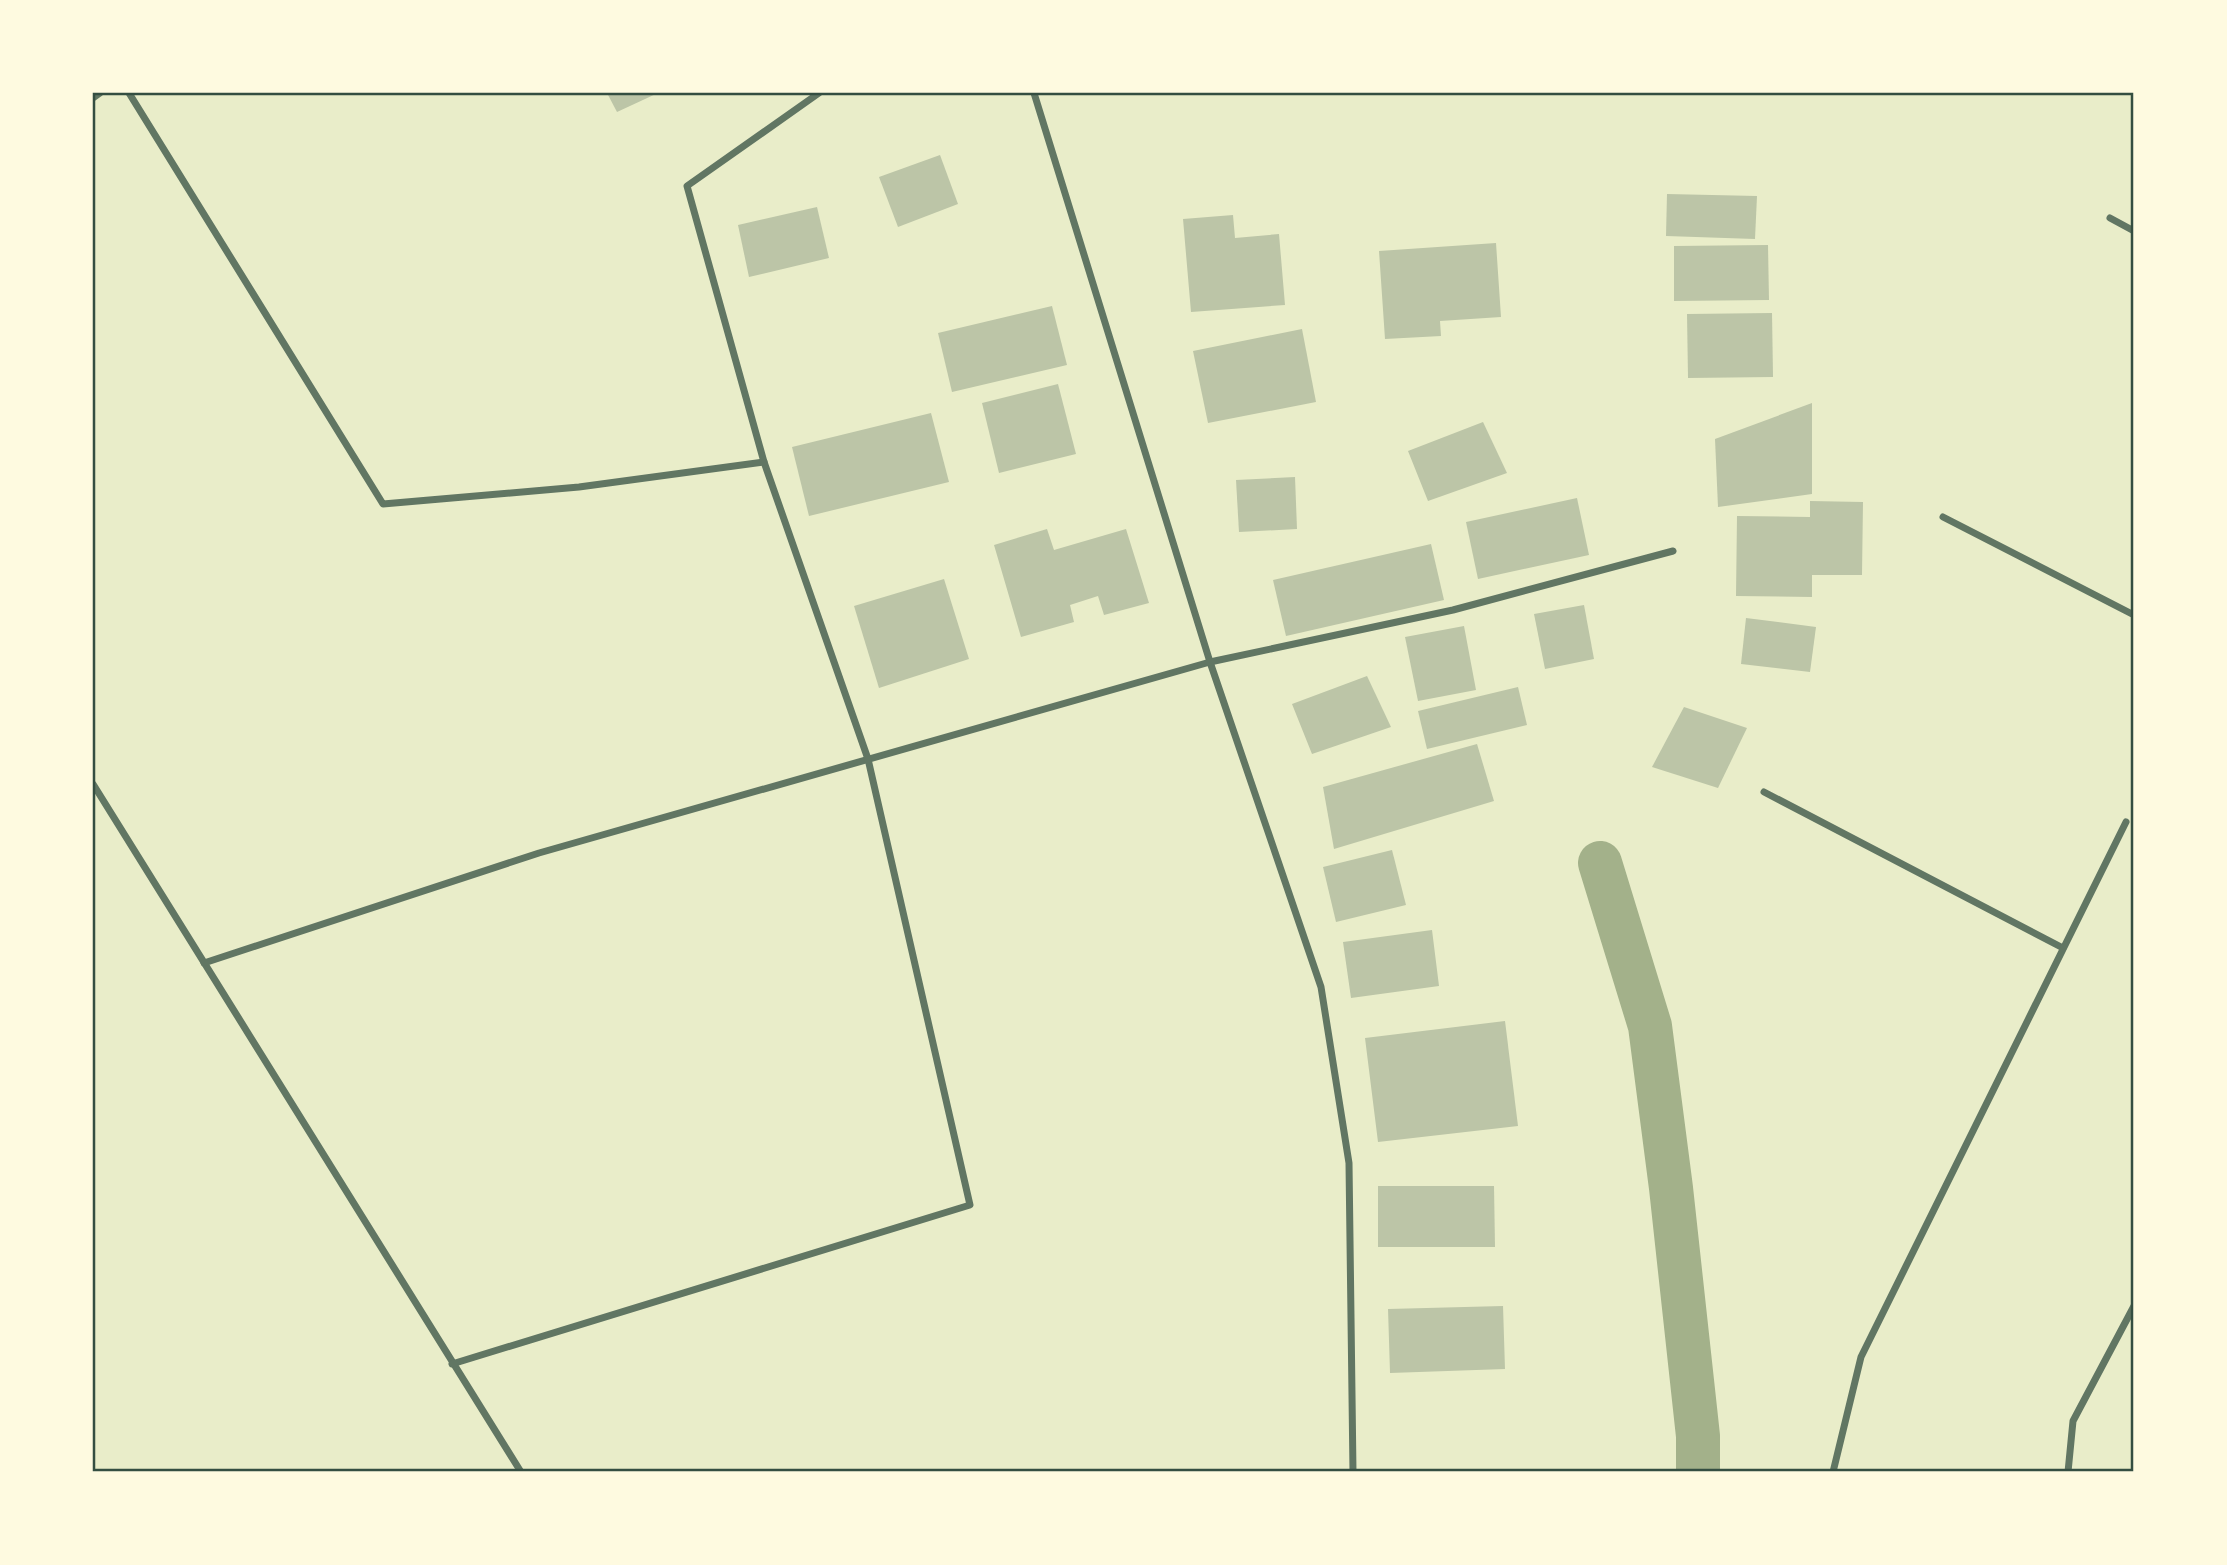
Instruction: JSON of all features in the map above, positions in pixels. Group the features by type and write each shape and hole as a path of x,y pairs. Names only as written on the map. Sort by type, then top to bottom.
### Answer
{"street":[{"path":"93,98 100,93"},
{"path":"129,93 383,504 579,487 764,462"},
{"path":"452,1364 970,1205 868,759 764,462 687,186 819,93"},
{"path":"1034,93 1210,662 1321,987 1349,1163 1353,1472"},
{"path":"2109,218 2134,231"},
{"path":"1943,517 2134,615"},
{"path":"204,963 539,853 1210,662 1453,610 1673,551"},
{"path":"93,784 521,1472"},
{"path":"1764,792 2063,948"},
{"path":"1833,1472 1861,1357 2126,822"},
{"path":"2068,1472 2073,1421 2134,1306"}],"building":[{"path":"607,93 658,93 617,112"},
{"path":"940,155 958,204 898,227 879,177"},
{"path":"1667,194 1757,196 1755,239 1666,236"},
{"path":"817,207 829,258 749,277 738,225"},
{"path":"1233,215 1235,238 1279,234 1285,305 1191,312 1183,219"},
{"path":"1496,243 1501,317 1440,321 1441,336 1385,339 1379,251"},
{"path":"1768,245 1769,300 1674,301 1674,246"},
{"path":"1052,306 1067,365 952,392 938,333"},
{"path":"1772,313 1773,377 1688,378 1687,314"},
{"path":"1302,329 1316,402 1208,423 1193,351"},
{"path":"1058,384 1076,454 999,473 982,403"},
{"path":"1812,403 1812,494 1718,507 1715,439"},
{"path":"931,413 949,482 809,516 792,447"},
{"path":"1483,422 1507,473 1428,501 1408,451"},
{"path":"1295,477 1297,529 1239,532 1236,480"},
{"path":"1577,498 1589,555 1478,579 1466,522"},
{"path":"1810,501 1863,502 1862,575 1812,575 1812,597 1736,596 1737,516 1810,517"},
{"path":"1047,529 1054,550 1126,529 1149,603 1104,615 1098,596 1070,605 1074,622 1021,637 994,545"},
{"path":"1431,544 1444,600 1286,636 1273,580"},
{"path":"944,579 969,659 879,688 854,606"},
{"path":"1584,605 1594,659 1545,669 1534,614"},
{"path":"1746,618 1816,627 1810,672 1741,664"},
{"path":"1464,626 1476,690 1418,701 1405,637"},
{"path":"1367,676 1391,727 1312,754 1292,704"},
{"path":"1518,687 1527,725 1427,749 1418,711"},
{"path":"1684,707 1747,728 1718,788 1652,767"},
{"path":"1477,744 1494,801 1334,849 1323,787"},
{"path":"1392,850 1406,905 1336,922 1323,867"},
{"path":"1432,930 1439,986 1351,998 1343,942"},
{"path":"1505,1021 1518,1126 1378,1142 1365,1038"},
{"path":"1378,1186 1494,1186 1495,1247 1378,1247"},
{"path":"1503,1306 1505,1369 1390,1373 1388,1309"}],"waterway":[{"path":"1600,863 1650,1026 1698,1436 1698,1472"}]}
